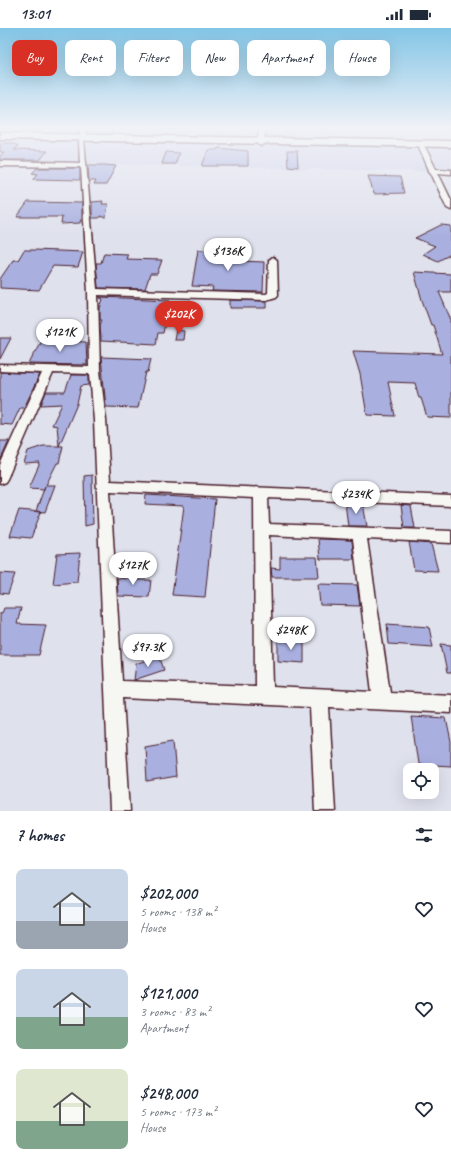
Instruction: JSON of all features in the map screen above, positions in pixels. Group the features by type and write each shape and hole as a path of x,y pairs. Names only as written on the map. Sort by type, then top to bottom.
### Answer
{"street":[{"path":"22,164 83,165 93,292 95,371 100,420 120,811"},
{"path":"429,164 451,208"},
{"path":"432,171 451,172"},
{"path":"93,292 266,297 274,295 273,260"},
{"path":"0,368 95,371"},
{"path":"0,479 49,370"},
{"path":"103,486 451,501"},
{"path":"261,493 264,696"},
{"path":"261,529 451,537"},
{"path":"359,533 382,701"},
{"path":"114,689 382,701 450,707"},
{"path":"319,698 325,811"}],"shaded area":[{"path":"69,164 451,164 451,172"}],"building":[{"path":"203,164 248,164 248,166 202,166"},
{"path":"288,164 298,164 298,167 288,166"},
{"path":"88,165 116,166 106,185 94,185 96,181 89,181"},
{"path":"37,168 80,168 80,180 33,179 38,174 32,173"},
{"path":"368,176 400,177 404,193 374,194"},
{"path":"103,201 102,204 108,204 106,218 100,216 99,218 92,218 92,202"},
{"path":"28,202 82,203 82,218 80,223 61,224 62,217 17,217"},
{"path":"441,225 451,226 451,254 438,261 423,254 435,246 415,238"},
{"path":"24,250 83,252 78,267 53,266 39,290 0,288 0,279 13,260 18,260"},
{"path":"198,250 234,251 234,255 239,255 239,261 264,262 263,292 212,291 213,287 192,286"},
{"path":"104,253 128,254 126,259 162,260 157,274 150,274 145,289 98,288 96,263 101,263"},
{"path":"414,272 451,274 451,292 439,292 451,320 451,418 427,417 421,398 419,398 415,383 388,382 395,416 367,415 360,374 353,351 442,354 433,325 431,325 422,300"},
{"path":"100,297 170,300 163,333 158,333 156,344 101,341 100,325 102,320 100,320 100,308 103,299"},
{"path":"230,300 267,301 267,308 230,308"},
{"path":"176,330 184,331 183,340 174,340"},
{"path":"0,338 11,338 0,359"},
{"path":"41,340 86,342 87,365 29,364"},
{"path":"101,357 151,359 148,372 146,372 138,408 106,407"},
{"path":"0,372 40,374 24,408 20,408 12,425 0,424"},
{"path":"71,375 89,375 89,385 81,386 77,404 59,446 57,426 52,425 62,404 41,405 46,392 65,392"},
{"path":"0,441 9,441 0,461"},
{"path":"43,446 63,446 59,463 57,463 46,485 55,485 45,512 36,511 44,489 29,488 40,463 24,464 28,451"},
{"path":"92,475 93,524 85,526 84,476"},
{"path":"146,495 215,499 205,597 172,595 184,506 145,504"},
{"path":"345,503 363,504 367,526 348,526"},
{"path":"401,505 411,506 415,528 404,528"},
{"path":"19,510 41,512 31,538 10,536"},
{"path":"318,539 352,540 354,559 320,559"},
{"path":"409,542 431,544 438,571 414,570"},
{"path":"80,553 77,582 53,584 57,554"},
{"path":"280,557 317,557 319,577 272,577 271,568 280,569"},
{"path":"0,573 15,574 8,594 0,593"},
{"path":"127,573 139,573 138,580 151,580 149,597 118,596 117,578 126,579"},
{"path":"318,584 357,585 360,606 320,605"},
{"path":"4,608 21,608 17,624 46,625 39,655 0,655 0,613 2,613"},
{"path":"387,624 429,627 433,647 389,644"},
{"path":"278,640 304,641 304,663 278,661"},
{"path":"441,644 451,645 451,673 447,673"},
{"path":"159,655 164,670 134,680 136,664"},
{"path":"411,716 446,718 451,742 451,766 439,765 439,763 418,763"},
{"path":"173,741 176,777 147,782 145,746"}]}
